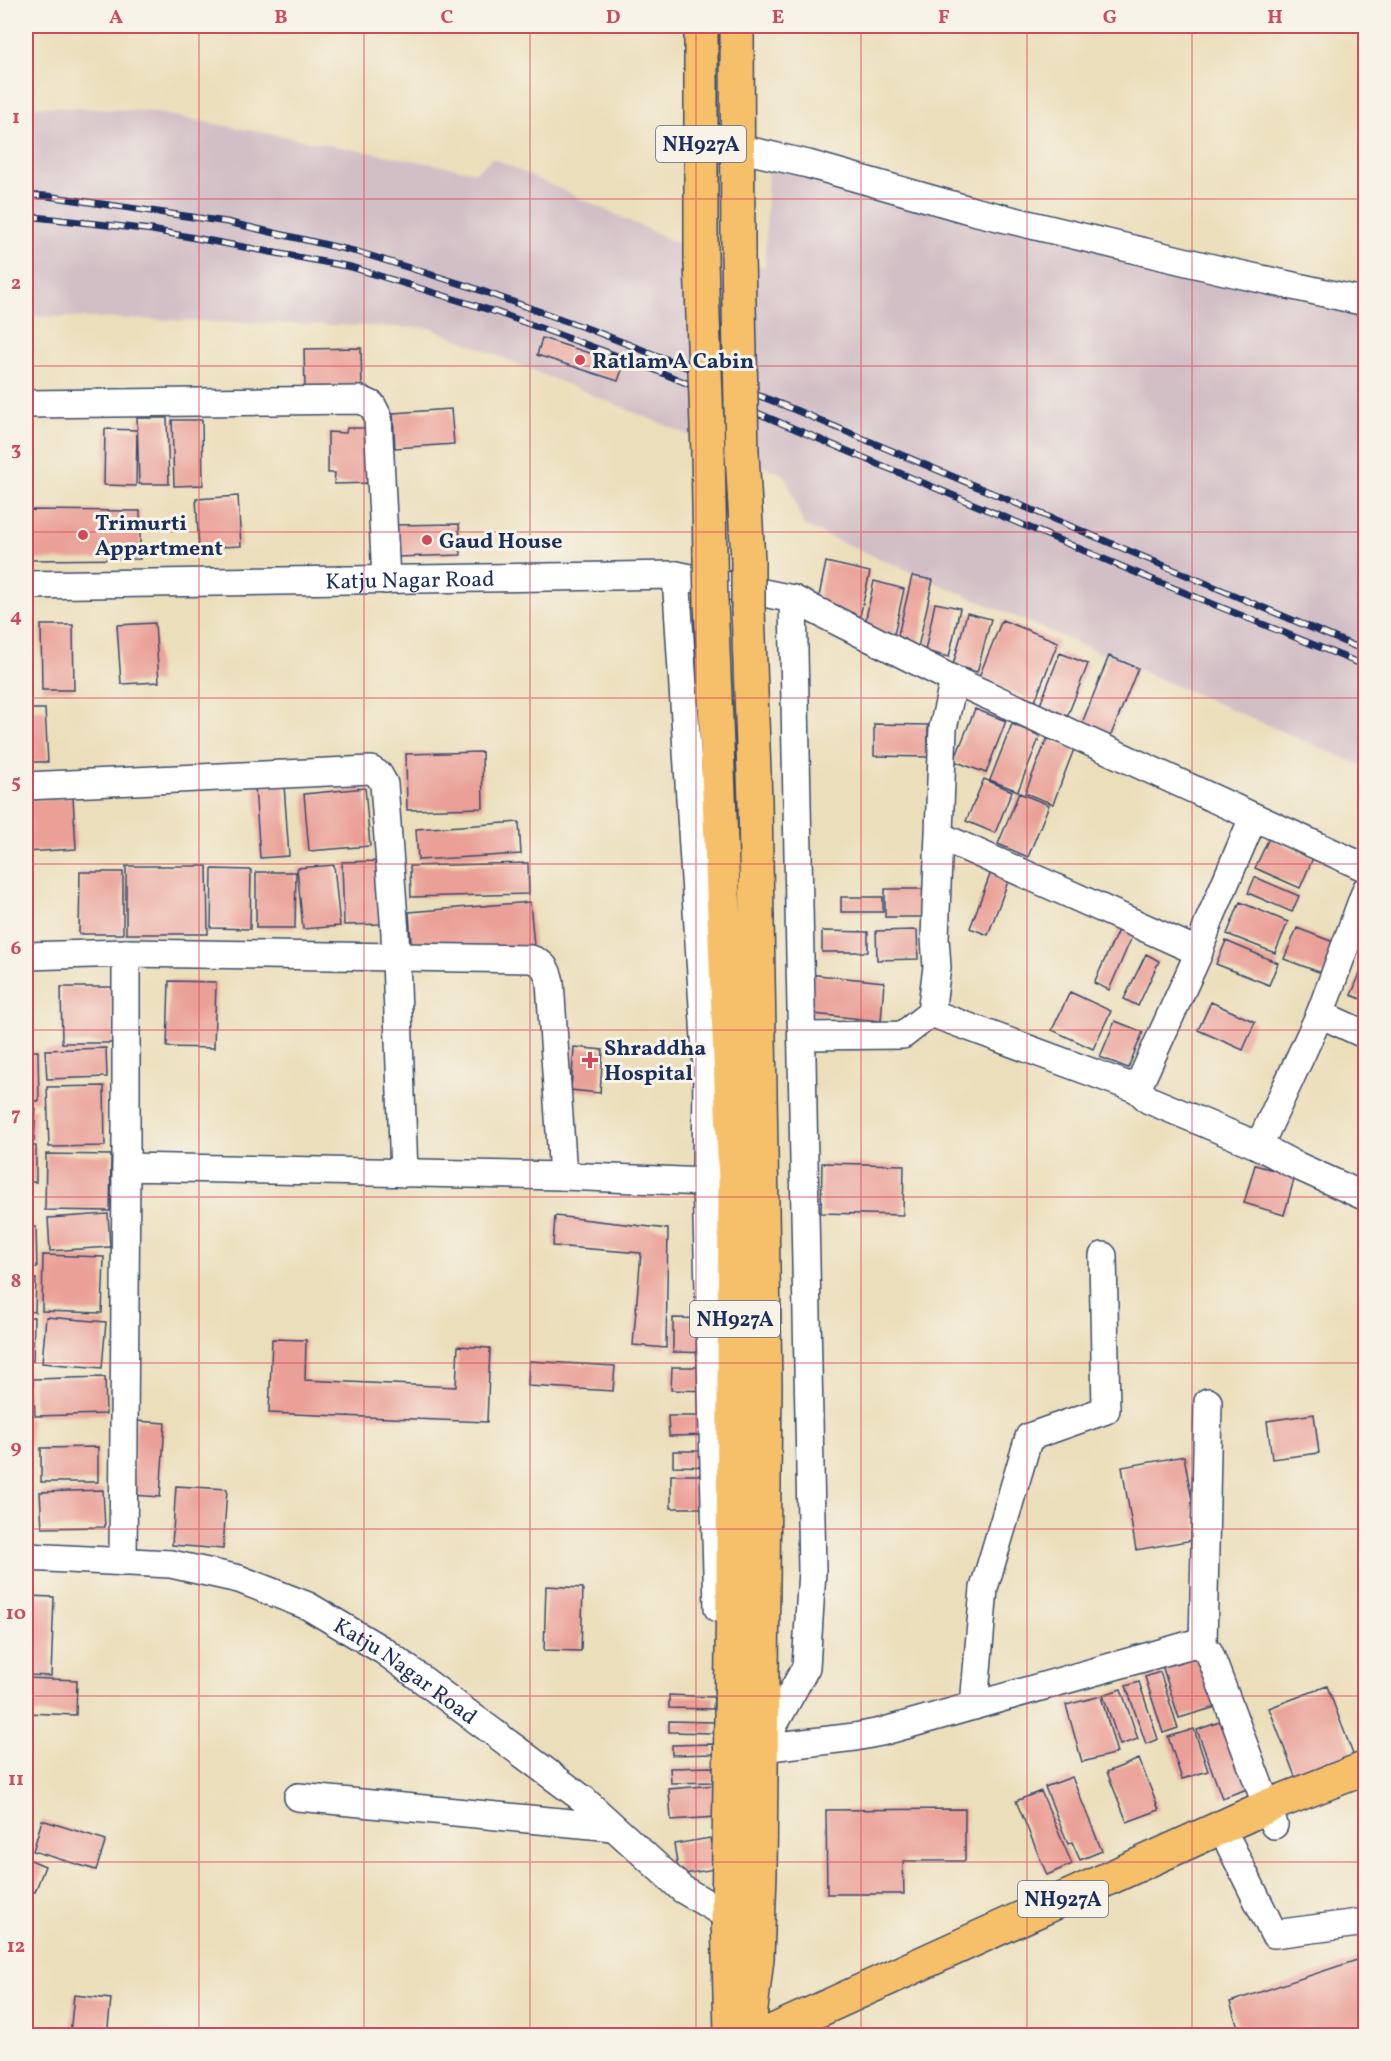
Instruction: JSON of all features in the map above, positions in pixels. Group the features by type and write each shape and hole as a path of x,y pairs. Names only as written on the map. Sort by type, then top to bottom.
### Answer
{"highway":[{"name":"NH927A","path":"701,26 701,262 711,602 735,1180 746,1744 757,1958 749,2035 739,2033 731,2035 728,1916 746,1744 765,1384 754,801 742,453 737,26"},
{"name":"NH927A","path":"762,2036 1271,1815 1365,1768"},
{"name":"NH927A","path":"797,2036 1230,1845 1271,1815 1365,1789"}],"street":[{"path":"738,148 808,164 973,212 1365,302"},
{"path":"26,404 361,400 372,405 378,417 386,580"},
{"path":"676,575 707,1070 706,1182 718,1633 746,1744"},
{"name":"Katju Nagar Road","path":"26,585 676,575 793,599 954,680 1365,868"},
{"path":"746,1744 806,1667 812,1571 793,599"},
{"path":"803,1036 903,1035 931,1013 937,966 935,938 944,728 954,680"},
{"path":"26,786 371,770 378,775 384,784 395,956 404,1173"},
{"path":"1137,1089 1198,952 1253,818"},
{"path":"940,837 1198,952"},
{"path":"1259,1146 1320,1014 1365,890"},
{"path":"26,956 126,954 395,956 531,959 542,963 548,971 550,982 563,1176"},
{"path":"123,1562 126,954"},
{"path":"931,1013 1137,1089 1149,1100 1259,1146 1365,1197"},
{"path":"1320,1014 1365,1035"},
{"path":"126,1167 563,1176 706,1182"},
{"path":"974,1706 984,1588 1029,1437 1106,1410 1103,1256"},
{"path":"1203,1646 1208,1402"},
{"name":"Katju Nagar Road","path":"26,1557 171,1564 239,1579 308,1606 384,1650 583,1799 682,1889 728,1916"},
{"path":"746,1744 855,1737 881,1732 1196,1644 1203,1646 1209,1652 1271,1815"},
{"path":"298,1797 613,1827"},
{"path":"1230,1845 1274,1934 1365,1922"}],"shaded area":[{"path":"26,106 146,111 476,172 492,158 684,246 765,267 768,167 1365,307 1365,767 804,526 785,475 431,328 26,316"}],"building":[{"path":"1346,26 1366,26 1366,33"},
{"name":"Ratlam A Cabin","path":"542,338 624,364 618,381 537,355"},
{"path":"361,348 362,388 305,389 304,349"},
{"path":"451,409 454,444 395,448 393,413"},
{"path":"137,418 167,418 169,484 139,484"},
{"path":"172,420 202,420 203,485 174,486"},
{"path":"347,428 365,428 365,439 373,439 373,483 334,484 335,473 328,473 328,432 346,433"},
{"path":"105,429 137,430 136,486 104,485"},
{"path":"238,496 241,546 199,548 196,499"},
{"name":"Trimurti Appartment","path":"26,510 140,511 140,559 26,560"},
{"name":"Gaud House","path":"459,524 461,555 396,557 393,525"},
{"path":"826,562 870,572 858,625 815,616"},
{"path":"912,576 933,580 917,652 895,648"},
{"path":"874,581 904,589 893,639 863,632"},
{"path":"935,603 960,608 949,657 925,651"},
{"path":"967,613 991,619 977,672 953,665"},
{"path":"1002,620 1058,642 1035,701 978,679"},
{"path":"155,623 159,682 121,684 117,625"},
{"path":"41,625 73,625 74,690 42,690"},
{"path":"1060,653 1088,664 1066,720 1038,710"},
{"path":"1109,656 1138,668 1109,740 1080,728"},
{"path":"26,709 45,709 48,762 26,762"},
{"path":"975,709 1006,721 986,773 954,761"},
{"path":"874,724 928,725 928,757 874,756"},
{"path":"1012,724 1040,736 1018,791 990,780"},
{"path":"1047,739 1074,749 1053,804 1025,793"},
{"path":"482,752 483,808 407,810 406,754"},
{"path":"984,779 1012,791 995,833 966,821"},
{"path":"284,785 289,856 260,858 255,787"},
{"path":"365,788 370,846 309,851 304,794"},
{"path":"1019,793 1049,805 1028,857 998,844"},
{"path":"73,797 76,849 26,852 26,800"},
{"path":"519,822 521,854 418,860 416,829"},
{"path":"1269,838 1313,858 1300,888 1255,868"},
{"path":"381,861 386,924 344,925 342,862"},
{"path":"528,863 529,894 411,897 410,866"},
{"path":"334,865 340,926 303,929 297,868"},
{"path":"126,866 207,866 208,934 126,934"},
{"path":"212,869 251,870 250,929 211,928"},
{"path":"80,872 123,872 123,934 79,934"},
{"path":"256,872 296,872 295,928 256,928"},
{"path":"991,872 1009,879 988,935 970,928"},
{"path":"1255,877 1299,896 1292,912 1248,893"},
{"path":"885,889 929,889 929,917 885,917"},
{"path":"841,897 883,897 883,912 841,912"},
{"path":"530,902 534,946 412,956 409,912"},
{"path":"1240,902 1288,922 1275,953 1227,934"},
{"path":"1120,926 1134,932 1109,990 1094,983"},
{"path":"1297,928 1341,945 1327,975 1284,959"},
{"path":"917,930 918,959 877,960 876,931"},
{"path":"822,931 868,932 868,952 822,952"},
{"path":"1226,941 1278,963 1269,985 1216,964"},
{"path":"1146,954 1159,961 1138,1006 1124,999"},
{"path":"1366,959 1366,1001 1351,995"},
{"path":"808,974 884,982 881,1021 804,1013"},
{"path":"169,981 216,982 214,1048 167,1047"},
{"path":"61,987 112,987 113,1043 62,1043"},
{"path":"1070,992 1111,1011 1093,1049 1052,1030"},
{"path":"1211,1002 1255,1022 1243,1050 1198,1030"},
{"path":"1115,1021 1143,1032 1128,1068 1100,1057"},
{"path":"574,1047 603,1050 600,1093 571,1090"},
{"path":"106,1048 107,1077 47,1079 45,1050"},
{"path":"26,1051 38,1051 39,1101 26,1101"},
{"path":"104,1086 105,1146 49,1147 47,1087"},
{"path":"26,1109 36,1109 34,1141 26,1141"},
{"path":"26,1146 36,1146 36,1182 26,1182"},
{"path":"46,1154 111,1155 110,1211 45,1210"},
{"path":"822,1163 904,1165 903,1215 821,1213"},
{"path":"1255,1165 1295,1176 1284,1215 1244,1203"},
{"path":"27,1195 28,1221 26,1221"},
{"path":"108,1214 110,1247 50,1251 48,1218"},
{"path":"555,1216 668,1229 666,1348 633,1345 641,1253 553,1246"},
{"path":"26,1227 36,1227 37,1268 26,1268"},
{"path":"43,1255 104,1257 102,1313 42,1311"},
{"path":"26,1278 36,1279 35,1312 26,1311"},
{"path":"26,1317 34,1317 33,1361 26,1361"},
{"path":"46,1317 106,1322 102,1368 42,1363"},
{"path":"673,1318 716,1319 716,1353 673,1352"},
{"path":"272,1339 306,1340 305,1380 456,1387 458,1346 490,1348 487,1422 269,1413"},
{"path":"529,1361 615,1366 613,1391 528,1386"},
{"path":"26,1365 28,1365 29,1405 26,1405"},
{"path":"672,1367 716,1367 716,1391 671,1390"},
{"path":"105,1377 106,1414 35,1416 33,1379"},
{"path":"1314,1414 1319,1453 1272,1459 1267,1421"},
{"path":"668,1416 715,1416 715,1435 669,1436"},
{"path":"26,1419 31,1419 30,1446 26,1446"},
{"path":"136,1421 165,1423 160,1497 132,1495"},
{"path":"98,1447 98,1482 41,1482 41,1448"},
{"path":"673,1451 716,1451 715,1467 673,1466"},
{"path":"1184,1456 1199,1539 1136,1550 1122,1467"},
{"path":"26,1463 29,1463 28,1508 26,1508"},
{"path":"671,1475 714,1475 714,1508 671,1508"},
{"path":"176,1486 227,1489 223,1549 172,1545"},
{"path":"103,1490 105,1527 42,1528 40,1492"},
{"path":"546,1586 583,1588 581,1651 544,1650"},
{"path":"26,1596 54,1597 51,1676 26,1675"},
{"path":"1200,1649 1219,1706 1179,1718 1161,1662"},
{"path":"1160,1672 1178,1728 1163,1733 1145,1677"},
{"path":"26,1678 77,1680 76,1715 26,1713"},
{"path":"1139,1682 1158,1739 1146,1744 1126,1686"},
{"path":"1327,1686 1354,1757 1296,1779 1269,1708"},
{"path":"1121,1689 1138,1739 1120,1745 1103,1695"},
{"path":"669,1695 714,1697 713,1709 669,1708"},
{"path":"1101,1696 1117,1753 1082,1762 1066,1705"},
{"path":"1225,1720 1250,1788 1222,1798 1197,1730"},
{"path":"669,1721 714,1722 713,1733 669,1732"},
{"path":"1194,1729 1208,1771 1182,1779 1168,1737"},
{"path":"713,1744 714,1754 672,1755 672,1745"},
{"path":"1139,1759 1159,1810 1127,1822 1107,1772"},
{"path":"714,1767 714,1782 671,1783 670,1768"},
{"path":"1072,1777 1102,1851 1080,1860 1072,1842 1068,1844 1045,1787"},
{"path":"715,1785 717,1817 671,1820 669,1789"},
{"path":"1041,1791 1072,1864 1047,1875 1016,1801"},
{"path":"965,1809 965,1861 903,1861 904,1894 827,1894 826,1810"},
{"path":"42,1820 106,1840 96,1870 33,1851"},
{"path":"710,1838 715,1869 679,1875 674,1844"},
{"path":"26,1858 45,1866 35,1892 26,1889"},
{"path":"1366,1957 1366,2036 1241,2036 1230,2002"},
{"path":"74,1995 111,1999 107,2036 70,2034"}],"railway":[{"path":"26,195 47,196 227,222 358,252 468,286 589,329 793,409 1366,651"},
{"path":"26,216 152,230 351,267 496,312 653,369 1156,581 1366,666"}],"place":[{"name":"Ratlam A Cabin","path":"580,360"},
{"name":"Trimurti Appartment","path":"83,535"},
{"name":"Gaud House","path":"427,540"},
{"name":"Shraddha Hospital","path":"590,1060"}]}
